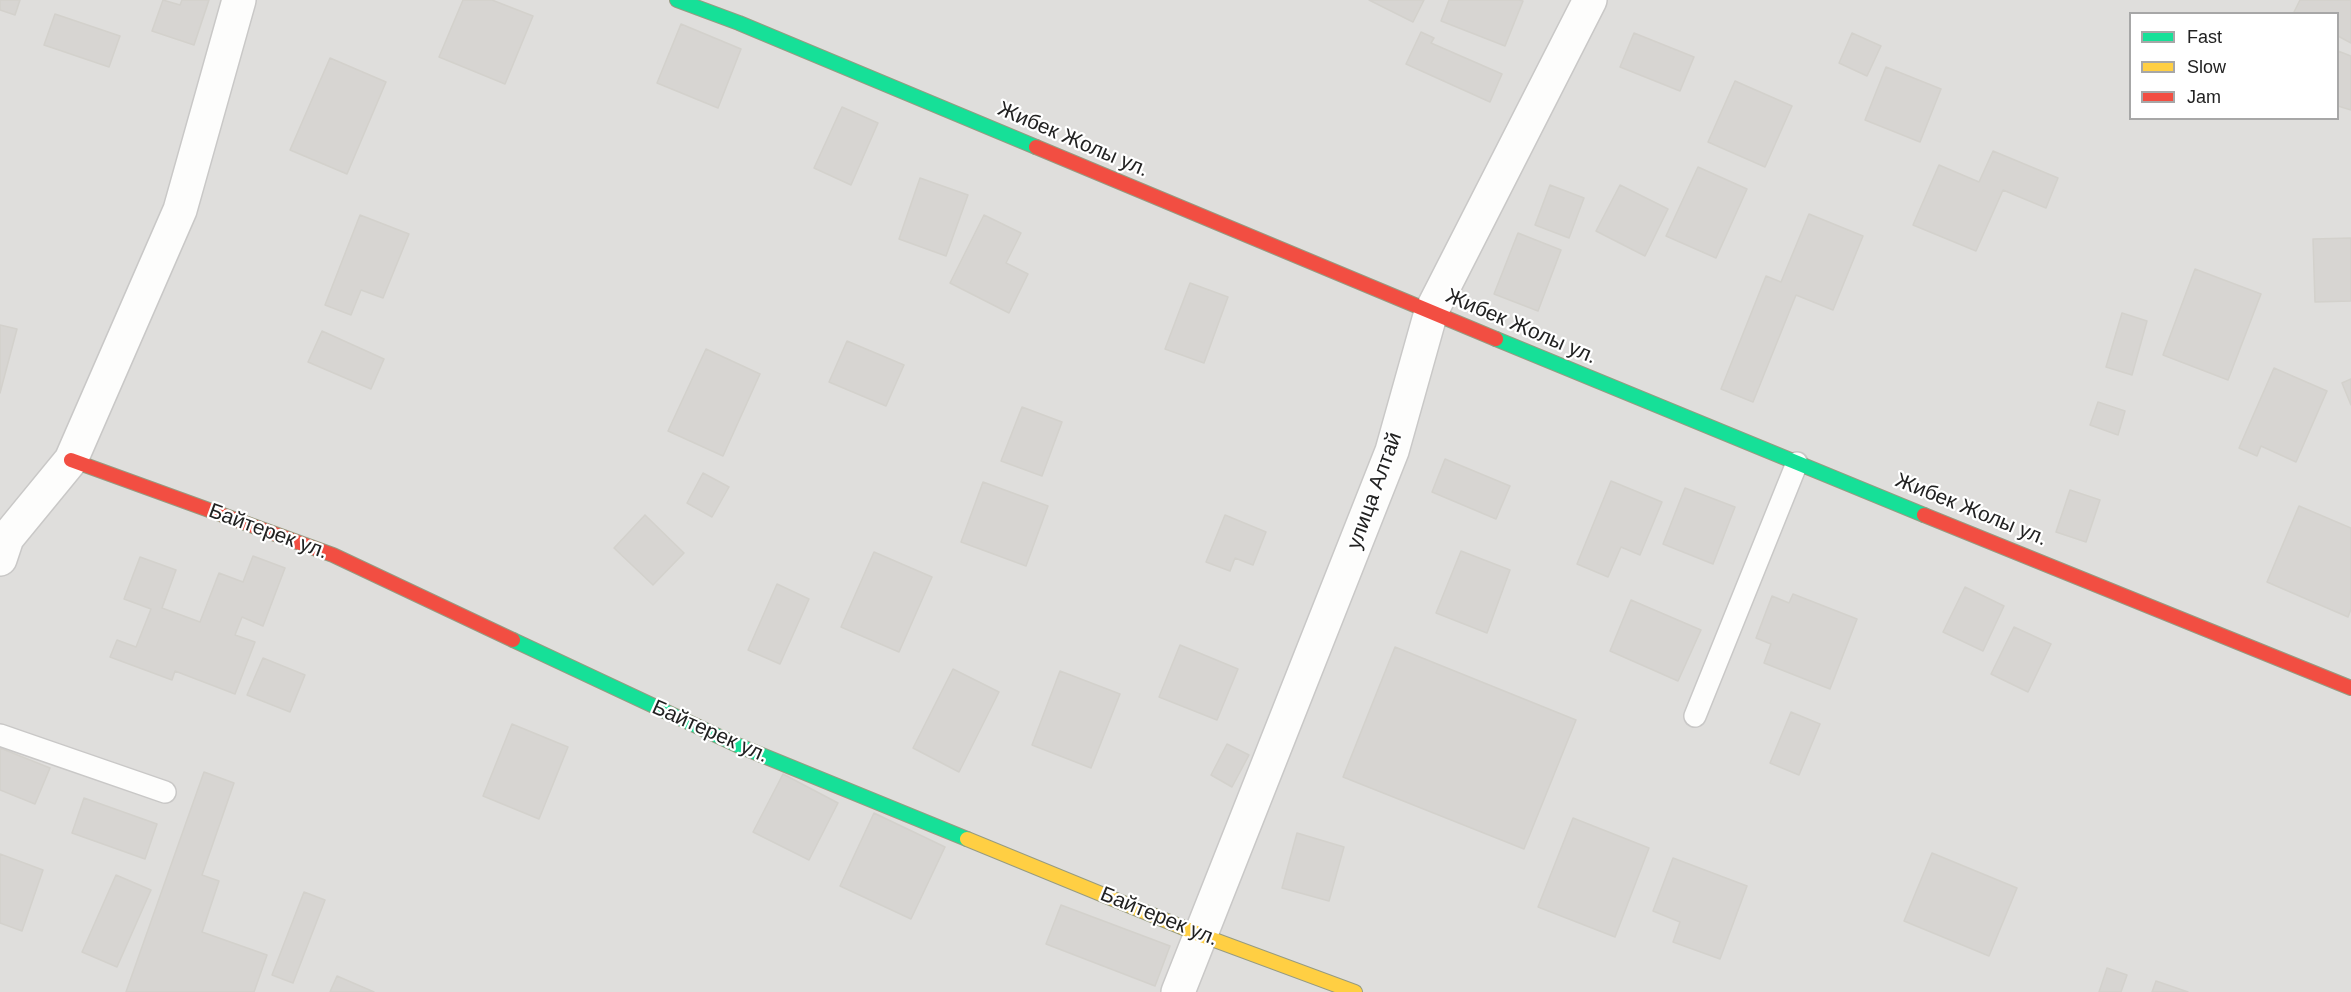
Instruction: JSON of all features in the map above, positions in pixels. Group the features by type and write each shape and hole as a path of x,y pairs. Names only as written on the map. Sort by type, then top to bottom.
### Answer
{"street":[{"path":"2,545 71,460 180,210 239,0"},
{"name":"Жибек Жолы ул.","path":"677,0 739,23 1797,463 2351,688"},
{"name":"улица Алтай","path":"1178,992 1392,451 1431,312 1590,0"},
{"name":"Байтерек ул.","path":"71,460 333,555 737,745 1201,935 1355,992"}],"lane":[{"path":"1695,716 1797,463"},
{"path":"0,735 165,792"}],"shaded area":[{"path":"0,0 2351,0 2351,992 0,992"}],"building":[{"path":"0,0 20,0 15,15 0,10"},
{"path":"163,0 180,5 182,0 209,0 194,45 152,31"},
{"path":"463,0 492,0 533,16 505,84 439,57"},
{"path":"1369,0 1424,0 1413,22"},
{"path":"1449,0 1523,1 1505,46 1441,21"},
{"path":"2300,0 2351,0 2351,43 2339,37 2339,12 2294,12"},
{"path":"55,14 120,36 109,67 44,45"},
{"path":"681,24 741,49 718,108 657,83"},
{"path":"1421,32 1434,38 1431,43 1502,74 1490,102 1406,64"},
{"path":"1634,33 1694,57 1680,91 1620,67"},
{"path":"1852,33 1881,46 1867,76 1839,63"},
{"path":"2339,51 2351,56 2351,110 2339,106"},
{"path":"330,58 386,82 347,174 290,150"},
{"path":"1886,67 1941,89 1920,142 1865,120"},
{"path":"1735,81 1792,106 1765,167 1708,142"},
{"path":"842,107 878,123 851,185 814,168"},
{"path":"1993,151 2058,178 2046,208 2003,190 1976,251 1913,225 1939,165 1979,182"},
{"path":"1698,167 1747,189 1716,258 1666,236"},
{"path":"920,178 968,195 946,256 899,239"},
{"path":"1550,185 1584,198 1569,238 1535,225"},
{"path":"1620,185 1668,209 1645,256 1596,231"},
{"path":"1809,214 1863,236 1833,310 1796,295 1753,402 1721,389 1766,276 1781,282"},
{"path":"360,215 409,234 383,298 361,290 351,315 325,305"},
{"path":"984,215 1021,233 1006,263 1028,274 1009,313 950,283"},
{"path":"1518,233 1561,250 1538,311 1494,294"},
{"path":"2351,238 2351,301 2315,302 2313,239"},
{"path":"2195,269 2261,294 2228,380 2163,355"},
{"path":"1190,283 1228,297 1204,363 1165,349"},
{"path":"2122,313 2147,321 2132,375 2106,367"},
{"path":"0,325 17,329 0,393"},
{"path":"322,331 384,359 371,389 308,362"},
{"path":"847,341 904,365 886,406 829,382"},
{"path":"706,349 760,374 723,456 668,431"},
{"path":"2274,368 2327,391 2296,462 2261,446 2257,456 2239,448"},
{"path":"2351,379 2351,405 2342,383"},
{"path":"2098,402 2125,411 2118,435 2090,425"},
{"path":"1022,407 1062,422 1042,476 1001,461"},
{"path":"1445,459 1510,486 1496,519 1432,492"},
{"path":"703,473 729,487 712,517 687,503"},
{"path":"1611,481 1662,502 1640,555 1621,547 1608,577 1577,564"},
{"path":"983,482 1048,506 1026,566 961,542"},
{"path":"1685,488 1735,507 1713,564 1663,544"},
{"path":"2070,490 2100,500 2086,542 2056,532"},
{"path":"2299,506 2351,528 2351,609 2348,617 2267,582"},
{"path":"645,515 684,553 653,585 614,548"},
{"path":"1225,515 1266,532 1253,565 1235,558 1230,571 1206,562"},
{"path":"1461,551 1510,570 1487,633 1436,613"},
{"path":"874,552 932,577 899,652 841,627"},
{"path":"253,556 285,568 263,626 242,617 235,635 255,642 235,694 175,671 172,680 110,657 117,640 136,647 151,609 124,599 140,557 176,570 162,608 200,622 219,573 243,582"},
{"path":"777,584 809,599 780,664 748,650"},
{"path":"1965,587 2004,606 1983,651 1943,632"},
{"path":"1793,594 1857,619 1830,689 1764,663 1771,644 1756,638 1772,596 1789,603"},
{"path":"1631,600 1701,630 1678,681 1610,651"},
{"path":"2014,627 2051,644 2028,692 1991,674"},
{"path":"1180,645 1238,669 1217,720 1159,697"},
{"path":"1395,647 1576,720 1524,849 1343,777"},
{"path":"263,658 305,675 290,712 247,695"},
{"path":"953,669 999,692 959,772 913,748"},
{"path":"1060,671 1120,694 1091,768 1032,745"},
{"path":"1791,712 1820,724 1799,775 1770,763"},
{"path":"512,724 568,747 539,819 483,796"},
{"path":"1227,744 1249,755 1232,787 1211,775"},
{"path":"0,748 50,768 35,804 0,790"},
{"path":"204,772 234,783 202,875 219,881 202,932 267,955 254,992 126,992"},
{"path":"783,774 838,803 809,860 753,832"},
{"path":"84,798 157,824 145,859 72,833"},
{"path":"874,813 945,847 911,919 840,886"},
{"path":"1573,818 1649,848 1615,937 1538,907"},
{"path":"1297,833 1344,847 1329,901 1282,888"},
{"path":"1932,853 2017,888 1989,956 1904,921"},
{"path":"0,854 43,870 22,931 0,923"},
{"path":"1673,858 1747,886 1720,959 1673,942 1680,922 1653,911"},
{"path":"116,875 151,890 117,967 82,952"},
{"path":"304,892 325,900 293,983 272,975"},
{"path":"1061,905 1170,946 1155,986 1046,944"},
{"path":"2107,968 2127,975 2121,992 2099,992"},
{"path":"337,976 374,992 330,992"},
{"path":"2156,981 2188,992 2152,992"}],"traffic: fast":[{"path":"677,0 739,23 1036,147"},
{"path":"1496,339 1924,515"},
{"path":"513,640 737,745 967,839"}],"traffic: slow":[{"path":"967,839 1201,935 1355,992"}],"traffic: jam":[{"path":"1036,147 1496,339"},
{"path":"71,460 333,555 513,640"},
{"path":"1924,515 2351,688"}]}
